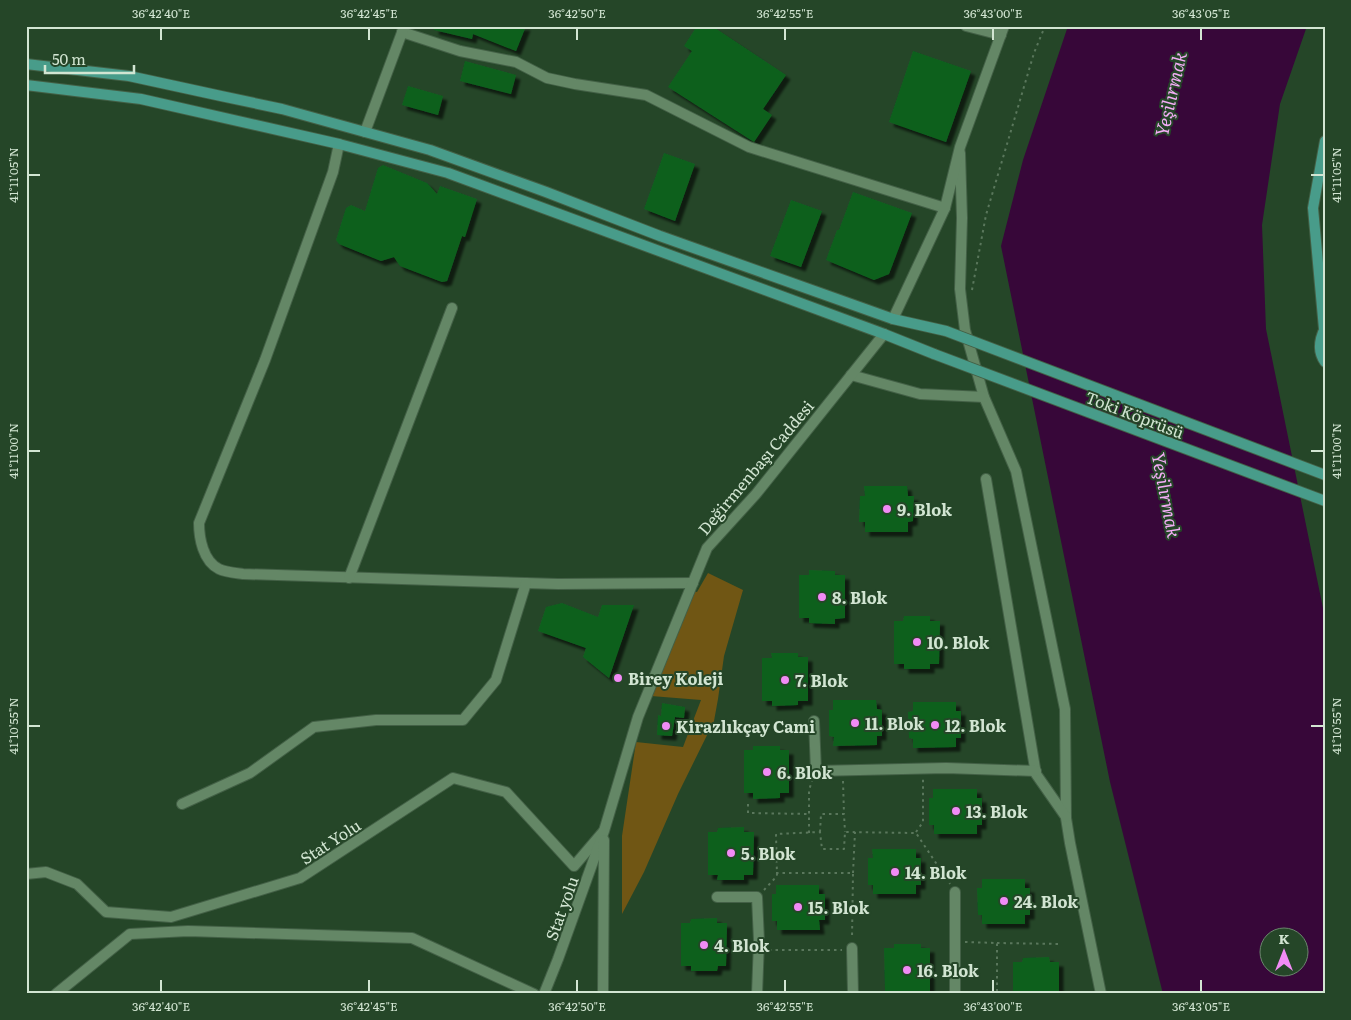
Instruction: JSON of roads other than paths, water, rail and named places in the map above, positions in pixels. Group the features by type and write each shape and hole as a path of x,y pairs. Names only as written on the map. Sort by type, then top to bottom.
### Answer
{"main road":[{"path":"26,64 129,76 282,109 439,153 660,236 894,318 946,331 1325,475"},
{"name":"Toki Köprüsü","path":"26,85 141,100 339,144 448,173 884,334 1325,501"},
{"path":"1325,141 1313,208 1324,328 1319,348 1325,362"}],"street":[{"path":"894,318 945,208 960,148 1002,31 966,26"},
{"path":"365,132 404,29 460,51 516,62 547,78 646,95 749,147 945,208"},
{"path":"339,144 333,172 265,360 199,523 202,547 209,561 219,570 243,574 568,584 693,582"},
{"path":"960,148 962,218 960,289 965,330 984,397 1016,470 1065,709 1066,818 1101,994"},
{"path":"349,578 452,308"},
{"name":"Değirmenbaşı Caddesi","path":"604,832 638,717 707,548 756,494 884,334"},
{"path":"851,375 920,394 984,397"},
{"path":"986,479 1036,774 1066,818"},
{"path":"182,804 250,773 314,727 376,720 463,720 496,680 526,582"},
{"path":"814,721 816,771 946,768 1036,771"},
{"name":"Stat Yolu","path":"26,874 46,872 77,884 106,912 171,917 300,878 453,778 506,792 574,866 604,832"},
{"path":"603,994 604,832"},
{"name":"Stat yolu","path":"544,994 604,832"},
{"path":"955,892 955,994"},
{"path":"717,898 758,897 757,994"},
{"path":"56,994 130,934 188,931 412,938 534,994"},
{"path":"852,948 853,994"}],"water":[{"name":"Yeşilırmak","path":"1068,26 1307,26 1280,104 1262,225 1266,329 1325,618 1325,994 1163,994 1110,782 1001,246 1023,160"}],"place":[{"name":"9. Blok","path":"887,509"},
{"name":"8. Blok","path":"822,597"},
{"name":"10. Blok","path":"917,642"},
{"name":"Birey Koleji","path":"618,678"},
{"name":"7. Blok","path":"785,680"},
{"name":"11. Blok","path":"855,723"},
{"name":"12. Blok","path":"935,725"},
{"name":"Kirazlıkçay Cami","path":"666,726"},
{"name":"6. Blok","path":"767,772"},
{"name":"13. Blok","path":"956,811"},
{"name":"5. Blok","path":"731,853"},
{"name":"14. Blok","path":"895,872"},
{"name":"24. Blok","path":"1004,901"},
{"name":"15. Blok","path":"798,907"},
{"name":"4. Blok","path":"704,945"},
{"name":"16. Blok","path":"907,970"}]}
